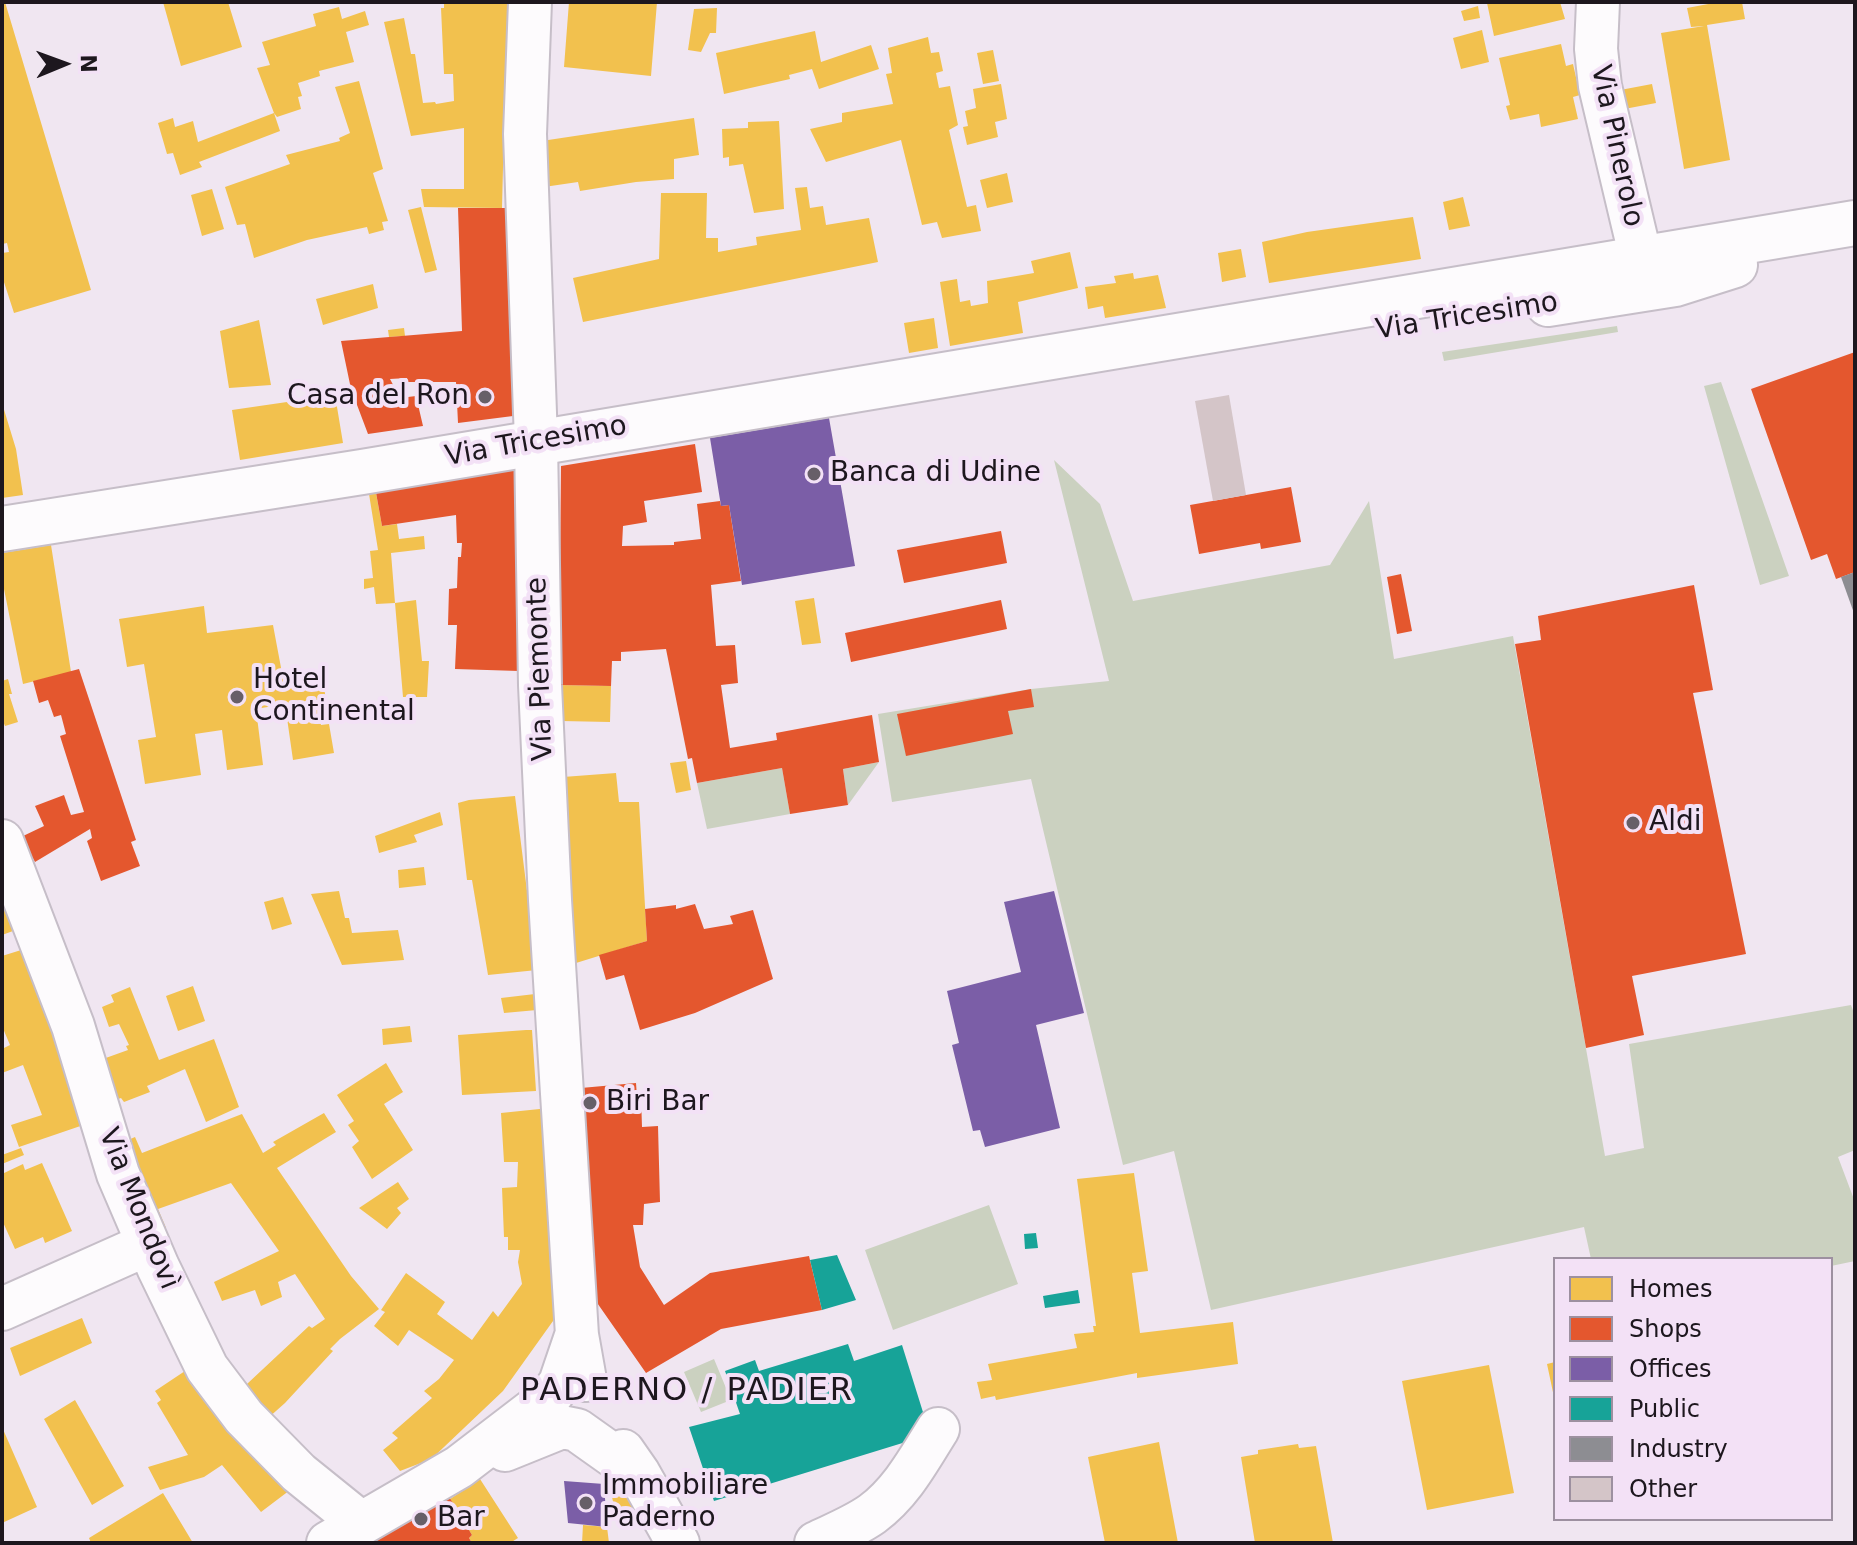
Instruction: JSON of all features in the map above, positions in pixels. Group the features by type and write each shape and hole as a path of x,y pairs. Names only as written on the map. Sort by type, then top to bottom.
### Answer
{"main road":[{"name":"Via Tricesimo","path":"2,529 1069,355 1644,273 1855,225"}],"street":[{"name":"Via Piemonte","path":"530,2 525,134 536,441 540,699 577,1335 572,1406"},
{"name":"Via Pinerolo","path":"1598,2 1596,49 1600,86 1644,273"},
{"name":"Via Mondovì","path":"2,841 73,1026 118,1174 207,1368 244,1417 299,1473 344,1533"},
{"path":"2,1309 148,1244"},
{"path":"344,1533 572,1406 639,1474 678,1543"},
{"path":"816,1543 856,1524 888,1501 907,1478 938,1429"}],"green space":[{"path":"1617,326 1618,332 1444,361 1442,352"},
{"path":"1721,382 1789,576 1760,585 1704,386"},
{"path":"1054,460 1100,504 1133,601 1330,565 1369,501 1394,659 1513,636 1605,1156 1644,1148 1629,1044 1851,1005 1855,1016 1855,1150 1838,1157 1855,1202 1855,1261 1833,1266 1833,1257 1591,1257 1584,1227 1211,1310 1174,1151 1123,1165 1031,779 892,802 878,714 1031,689 1109,681"},
{"path":"879,762 848,805 843,769"},
{"path":"782,768 790,814 707,829 697,783"},
{"path":"989,1205 1018,1284 893,1330 865,1250"},
{"path":"714,1359 731,1400 701,1412 684,1372"}],"building: Homes":[{"path":"2,2 5,2 91,290 14,313 2,276 2,253 9,252 7,243 2,244"},
{"path":"163,2 228,2 242,47 181,66"},
{"path":"444,2 513,2 512,127 504,127 502,208 424,207 421,189 464,189 464,128 411,136 384,22 404,18 411,54 415,54 423,103 454,101 453,74 444,74 441,8 444,8"},
{"path":"569,2 657,2 651,76 564,67"},
{"path":"1560,2 1565,19 1494,36 1487,3"},
{"path":"1719,2 1742,2 1745,19 1707,25 1730,160 1684,169 1661,33 1704,26 1691,27 1687,8"},
{"path":"1478,6 1480,18 1464,21 1461,11"},
{"path":"339,7 342,19 365,11 369,25 346,32 354,62 319,71 320,76 298,83 302,96 298,97 301,109 277,117 257,68 270,65 262,42 316,26 313,14"},
{"path":"717,8 716,33 710,33 701,52 688,50 694,9"},
{"path":"1482,30 1489,62 1461,69 1453,38"},
{"path":"815,31 821,62 871,45 879,69 819,89 812,69 789,75 790,79 724,94 716,53"},
{"path":"928,37 931,53 939,52 943,71 936,73 939,88 950,86 958,125 949,130 967,207 976,205 981,231 942,238 937,222 922,225 901,140 826,162 810,129 842,122 842,113 893,104 886,74 892,73 888,48"},
{"path":"1561,44 1566,66 1573,64 1580,95 1573,97 1578,119 1541,127 1539,114 1510,120 1506,106 1510,105 1499,58"},
{"path":"993,50 999,81 983,84 977,53"},
{"path":"359,81 383,169 373,173 388,221 382,222 384,230 369,234 367,227 307,240 254,258 245,224 237,225 225,187 290,164 286,155 340,141 339,138 350,133 335,87"},
{"path":"1001,84 1007,119 995,122 998,137 967,145 963,127 968,126 965,111 976,108 973,89"},
{"path":"1652,84 1656,103 1619,110 1615,91"},
{"path":"274,113 280,131 199,162 202,167 180,175 173,153 167,154 158,123 173,118 175,127 193,121 198,142"},
{"path":"694,118 699,155 674,159 674,179 580,191 578,182 537,188 535,142"},
{"path":"779,121 784,209 754,213 743,164 729,166 729,157 723,158 722,129 748,128 748,122"},
{"path":"1007,173 1013,202 987,208 980,180"},
{"path":"807,187 810,208 823,206 826,225 869,218 878,262 583,322 573,278 659,259 661,193 707,193 706,238 718,238 718,252 757,245 756,237 801,230 795,188"},
{"path":"212,189 224,229 202,236 191,195"},
{"path":"1463,197 1470,226 1449,230 1443,202"},
{"path":"421,207 437,270 425,273 408,210"},
{"path":"1413,217 1421,259 1269,283 1262,242 1307,232"},
{"path":"1241,249 1246,277 1222,282 1218,253"},
{"path":"1070,252 1078,288 1018,302 1023,333 950,346 940,282 957,279 960,302 970,300 971,306 988,303 987,281 1034,273 1031,261"},
{"path":"1133,273 1134,279 1158,275 1166,308 1105,318 1103,306 1088,309 1085,287 1116,283 1114,276"},
{"path":"373,284 378,308 323,325 316,299"},
{"path":"934,318 938,348 909,353 904,323"},
{"path":"259,320 271,385 229,388 220,331"},
{"path":"404,328 405,336 389,337 388,330"},
{"path":"335,395 343,443 240,460 232,410"},
{"path":"2,403 16,449 23,495 2,498"},
{"path":"376,493 382,526 397,524 399,539 424,536 425,549 391,553 395,603 376,604 374,587 364,589 364,579 373,578 370,551 378,550 369,494"},
{"path":"51,545 71,672 23,684 2,579 2,553"},
{"path":"814,598 821,643 802,645 795,601"},
{"path":"416,600 422,661 429,661 427,697 403,697 395,603"},
{"name":"Hotel Continental","path":"204,606 207,633 273,625 285,689 323,682 327,705 318,706 321,725 329,724 334,753 293,760 285,704 256,709 263,765 227,770 222,730 195,734 201,775 145,784 138,740 156,737 144,664 127,667 119,619"},
{"path":"8,679 12,694 9,694 18,722 5,726 2,719 2,681"},
{"path":"559,685 611,686 610,722 561,721"},
{"path":"686,761 691,790 676,793 670,763"},
{"path":"616,773 619,802 639,802 647,941 576,963 563,777"},
{"path":"515,796 537,970 488,975 472,880 467,880 458,803"},
{"path":"440,812 443,825 414,835 417,842 379,853 375,836"},
{"path":"2,861 24,927 2,935"},
{"path":"424,867 426,885 399,888 398,870"},
{"path":"339,891 352,933 398,930 404,960 342,965 311,894"},
{"path":"283,897 292,924 272,930 264,902"},
{"path":"34,946 98,1120 19,1147 11,1125 42,1115 23,1065 2,1073 2,1049 10,1045 2,1026 2,956"},
{"path":"193,986 205,1021 178,1031 166,996"},
{"path":"130,987 159,1060 214,1039 239,1107 206,1122 185,1069 147,1086 150,1092 124,1102 121,1098 104,1104 89,1064 128,1050 126,1046 129,1045 119,1024 109,1027 102,1007 114,1002 111,995"},
{"path":"535,994 537,1010 504,1013 501,998"},
{"path":"410,1026 412,1042 383,1045 382,1029"},
{"path":"532,1030 536,1091 462,1095 458,1035"},
{"path":"386,1063 403,1092 384,1104 413,1150 372,1179 352,1147 359,1141 348,1125 354,1121 337,1095"},
{"path":"559,1107 568,1300 503,1391 424,1466 421,1463 400,1471 383,1450 398,1438 392,1433 432,1398 424,1391 439,1379 454,1360 409,1330 398,1346 374,1326 406,1273 445,1302 437,1314 472,1340 493,1311 498,1317 522,1284 518,1262 520,1250 508,1250 508,1237 504,1237 502,1188 517,1187 518,1162 504,1162 501,1113"},
{"path":"324,1113 336,1132 277,1168 351,1276 379,1309 340,1339 330,1349 333,1351 285,1403 258,1427 232,1398 309,1326 312,1328 325,1319 295,1274 278,1282 282,1297 261,1306 255,1290 222,1301 214,1282 279,1251 231,1183 158,1209 166,1228 165,1237 119,1144 135,1137 142,1153 242,1114 263,1153 276,1145 273,1142"},
{"path":"21,1148 24,1155 2,1164 2,1155"},
{"path":"42,1163 72,1231 45,1243 43,1237 15,1249 2,1220 2,1174 23,1164 25,1170"},
{"path":"1134,1173 1148,1271 1132,1273 1140,1333 1233,1322 1238,1364 1137,1378 1137,1373 996,1400 995,1396 981,1399 977,1382 992,1380 988,1364 1077,1348 1074,1334 1094,1332 1093,1326 1096,1326 1077,1179"},
{"path":"398,1182 409,1199 397,1208 401,1213 387,1229 359,1208"},
{"path":"82,1318 92,1343 20,1376 10,1348"},
{"path":"1553,1362 1553,1392 1547,1364"},
{"path":"1489,1365 1514,1493 1427,1510 1402,1381"},
{"path":"191,1367 298,1484 261,1512 222,1465 204,1477 160,1490 148,1467 188,1455 157,1403 161,1400 155,1391"},
{"path":"75,1400 124,1486 92,1505 44,1419"},
{"path":"2,1427 37,1507 2,1523"},
{"path":"1159,1442 1178,1543 1105,1543 1088,1457"},
{"path":"1298,1444 1299,1448 1316,1446 1333,1543 1255,1543 1241,1457 1258,1454 1258,1450"},
{"path":"480,1479 518,1538 510,1543 472,1543 469,1538 472,1535 450,1499"},
{"path":"610,1488 625,1490 636,1512 618,1524"},
{"path":"163,1493 193,1543 91,1543 89,1538"},
{"path":"583,1525 607,1527 609,1543 582,1543"}],"building: Shops":[{"path":"458,208 506,208 513,416 458,423 456,382 390,379 400,398 416,396 423,426 368,434 351,389 341,341 462,331"},
{"path":"1855,352 1855,572 1836,579 1827,554 1811,560 1751,389"},
{"path":"695,444 702,492 644,501 647,522 623,526 622,546 674,545 674,542 701,539 697,504 720,501 721,506 729,505 741,581 711,585 716,646 735,645 738,683 721,685 730,748 777,740 776,733 872,715 879,762 843,769 848,805 790,814 782,768 697,783 692,758 688,759 666,649 621,652 621,661 612,661 611,686 559,685 561,466"},
{"path":"516,466 519,671 455,669 457,625 448,625 449,589 457,588 458,557 461,557 462,543 457,543 456,515 382,526 375,487"},
{"path":"1291,487 1301,542 1261,549 1260,543 1199,554 1190,505"},
{"path":"1001,531 1007,563 904,583 897,550"},
{"path":"1401,574 1412,631 1397,634 1387,577"},
{"name":"Aldi","path":"1694,585 1713,690 1693,693 1746,954 1632,976 1644,1035 1586,1048 1515,644 1541,640 1538,616"},
{"path":"1001,600 1007,629 851,662 845,633"},
{"path":"79,669 136,840 131,842 140,866 101,881 87,841 92,838 90,829 35,862 21,837 44,826 35,806 64,795 71,815 84,812 60,736 66,734 61,715 54,717 48,700 39,703 33,681"},
{"path":"1031,689 1034,707 1008,711 1013,734 906,756 897,714"},
{"path":"695,904 704,929 733,924 730,916 753,910 773,979 695,1013 640,1030 624,975 606,980 599,955 647,941 645,909 676,905 676,909"},
{"path":"636,1083 637,1097 641,1096 642,1127 658,1126 660,1202 644,1204 643,1225 633,1225 640,1267 664,1305 710,1273 809,1256 822,1310 721,1329 646,1373 593,1297 581,1088"},
{"path":"445,1490 472,1535 469,1538 472,1543 367,1543"}],"building: Offices":[{"path":"829,418 855,566 742,585 729,505 721,506 710,438"},
{"path":"1054,891 1084,1013 1036,1025 1060,1128 985,1147 980,1130 973,1131 952,1045 959,1043 947,991 1021,972 1004,902"},
{"name":"Immobiliare Paderno","path":"564,1481 604,1484 607,1527 568,1523"}],"building: Public":[{"path":"1036,1233 1038,1248 1025,1249 1024,1234"},
{"path":"837,1255 856,1300 822,1310 810,1260"},
{"path":"1078,1290 1080,1303 1045,1308 1043,1296"},
{"path":"848,1344 854,1361 902,1345 927,1425 922,1437 714,1501 689,1427 740,1414 725,1371 755,1360 759,1371"}],"building: Industry":[{"path":"1855,572 1855,616 1841,577"}],"building: Other":[{"path":"1229,395 1246,495 1213,501 1195,401"}],"place":[{"name":"Casa del Ron","path":"485,397"},
{"name":"Banca di Udine","path":"814,474"},
{"name":"Hotel Continental","path":"237,697"},
{"name":"Aldi","path":"1633,823"},
{"name":"Biri Bar","path":"590,1103"},
{"name":"Immobiliare Paderno","path":"586,1503"},
{"name":"Bar","path":"421,1519"}],"district":[{"name":"PADERNO / PADIER","path":"687,1392"}]}
